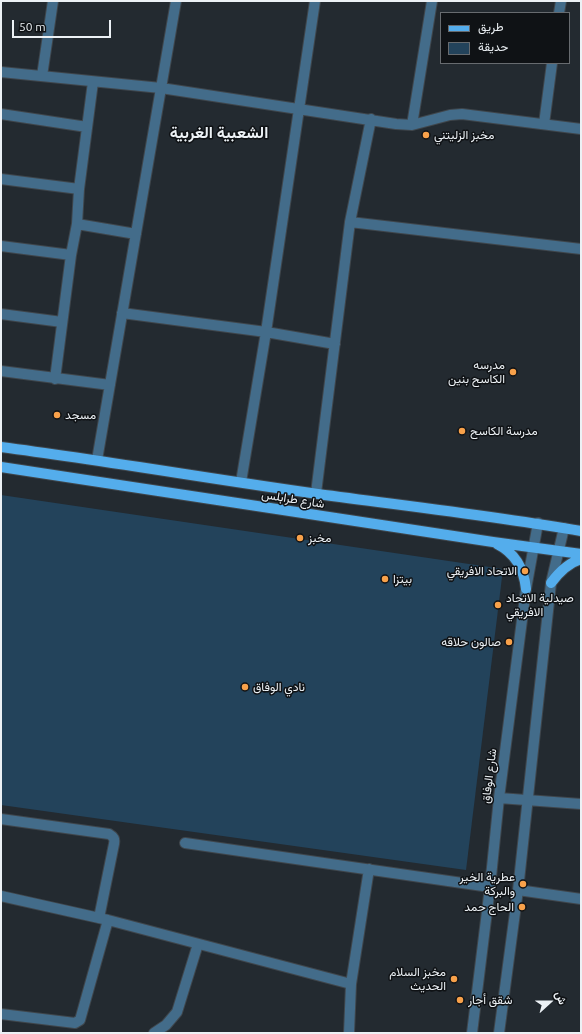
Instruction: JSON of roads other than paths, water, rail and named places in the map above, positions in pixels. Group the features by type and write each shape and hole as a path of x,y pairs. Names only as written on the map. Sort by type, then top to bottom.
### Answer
{"main road":[{"name":"شارع طرابلس","path":"1,447 97,460 316,494 538,523 581,531"},
{"name":"شارع طرابلس","path":"1,467 581,554"},
{"path":"493,542 510,553 517,560 523,574 526,589"},
{"path":"551,583 566,566 581,559"}],"street":[{"path":"42,76 53,1"},
{"path":"97,460 176,1"},
{"path":"241,482 266,332 315,1"},
{"path":"412,125 432,1"},
{"path":"559,12 561,1"},
{"path":"544,124 552,64"},
{"path":"1,72 161,88 396,124 412,125 450,115 462,114 581,129"},
{"path":"55,379 71,254 77,224 79,189 93,82"},
{"path":"1,114 87,127"},
{"path":"316,494 350,222 371,119"},
{"path":"1,179 79,189"},
{"path":"350,222 581,249"},
{"path":"77,224 136,234"},
{"path":"1,246 71,254"},
{"path":"122,313 266,332 335,344"},
{"path":"1,314 62,322"},
{"path":"1,371 110,385"},
{"name":"شارع الوفاق","path":"472,1033 490,887 499,798 526,589 538,523"},
{"path":"500,1033 518,890 551,583 564,528"},
{"path":"499,798 581,804"},
{"path":"1,819 109,834 113,836 114,840 103,919 80,1020 75,1023 1,1014"},
{"path":"185,843 490,887"},
{"path":"349,1033 351,984 370,869"},
{"path":"518,890 581,899"},
{"path":"1,896 103,919 351,984"},
{"path":"154,1033 166,1025 177,1012 198,944"}],"place":[{"name":"مخبز الزليتني","path":"426,135"},
{"name":"مدرسه الكاسح بنين","path":"513,372"},
{"name":"مسجد","path":"57,415"},
{"name":"مدرسة الكاسح","path":"462,431"},
{"name":"مخبز","path":"300,538"},
{"name":"الاتحاد الافريقي","path":"525,571"},
{"name":"بيتزا","path":"385,579"},
{"name":"صيدلية الاتحاد الافريقي","path":"498,605"},
{"name":"صالون حلاقه","path":"509,642"},
{"name":"نادي الوفاق","path":"245,687"},
{"name":"عطرية الخير والبركة","path":"523,884"},
{"name":"الحاج حمد","path":"522,907"},
{"name":"مخبز السلام الحديث","path":"454,979"},
{"name":"شقق أجار","path":"460,1000"}],"district":[{"name":"الشعبية الغربية","path":"219,133"}]}
